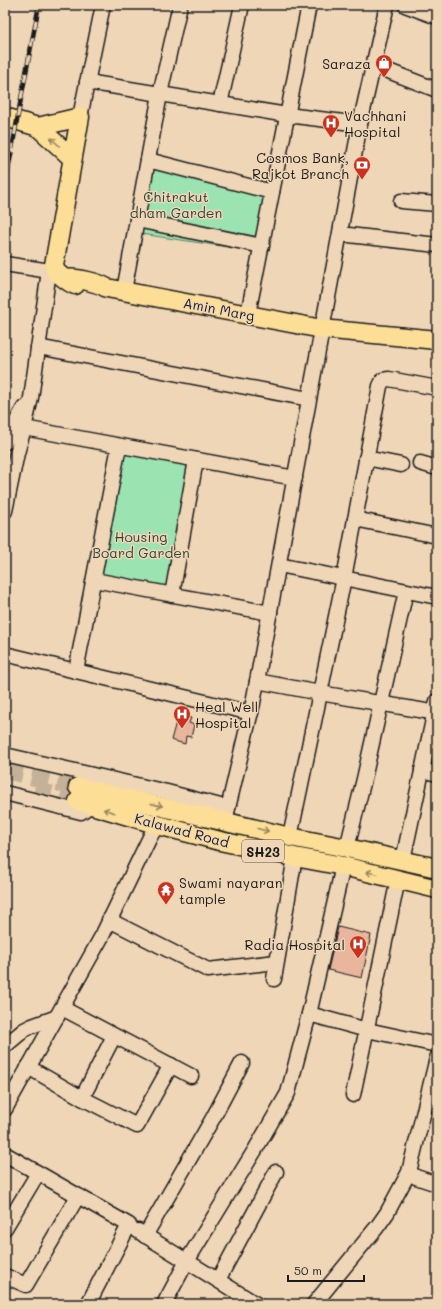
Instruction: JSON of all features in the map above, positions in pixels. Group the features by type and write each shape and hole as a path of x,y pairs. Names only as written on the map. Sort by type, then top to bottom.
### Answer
{"main road":[{"path":"38,127 80,116 54,265 57,274"},
{"path":"5,117 38,127 72,158"},
{"name":"Amin Marg","path":"57,274 71,284 102,291 116,289 322,329 437,340"},
{"name":"Kalawad Road","path":"82,798 158,825 234,844 343,866 437,889"},
{"name":"SH23","path":"82,798 226,815"},
{"name":"Kalawad Road","path":"226,815 290,837 437,868"}],"street":[{"path":"80,116 103,5"},
{"path":"116,289 137,220 160,94 180,5"},
{"path":"220,104 242,5"},
{"path":"248,314 309,5"},
{"path":"5,755 167,792 226,815 258,681 360,124 387,5"},
{"path":"405,5 437,17"},
{"path":"373,65 437,90"},
{"path":"87,82 288,115 360,124"},
{"path":"148,160 272,192"},
{"path":"401,201 437,204"},
{"path":"137,220 262,246"},
{"path":"340,234 437,245"},
{"path":"5,264 57,274 38,347 31,398 16,453 5,511"},
{"path":"38,347 309,399"},
{"path":"290,837 344,578 380,386 382,380 389,379 437,388"},
{"path":"5,442 31,398"},
{"path":"24,428 295,478"},
{"path":"76,671 119,446"},
{"path":"366,458 402,465"},
{"path":"172,595 196,460"},
{"path":"420,463 437,468"},
{"path":"355,519 437,536"},
{"path":"279,565 437,597"},
{"path":"94,580 270,613"},
{"path":"347,848 406,591"},
{"path":"5,654 251,713"},
{"path":"258,681 381,703 436,709 403,860"},
{"path":"422,770 437,774"},
{"path":"5,793 81,812 82,798"},
{"path":"5,1109 110,920 151,835 158,825"},
{"path":"274,979 295,857"},
{"path":"164,1304 187,1261 288,1093 309,1014 343,866"},
{"path":"353,1095 398,879"},
{"path":"110,920 208,970 276,962"},
{"path":"5,1046 24,1030 59,1013 114,1036 191,1076"},
{"path":"309,1014 367,1030 437,1045"},
{"path":"82,1098 114,1036"},
{"path":"314,1304 377,1227 387,1213 409,1172 437,1058"},
{"path":"146,1236 213,1118 242,1063"},
{"path":"28,1067 82,1098 137,1126 171,1065"},
{"path":"5,1154 129,1225 256,1304"},
{"path":"218,1280 276,1172"},
{"path":"409,1172 437,1184"},
{"path":"5,1228 38,1173"},
{"path":"5,1276 26,1285 78,1196"},
{"path":"88,1304 129,1225"}],"green space":[{"name":"Chitrakut dham Garden","path":"148,160 272,192 260,252 135,233"},
{"name":"Housing Board Garden","path":"119,446 196,460 172,595 94,580"}],"building":[{"path":"178,715 191,718 189,723 194,725 191,737 186,736 185,744 171,740"},
{"path":"338,927 371,935 362,978 328,970"}],"tunnel":[{"path":"5,770 78,787"},
{"path":"34,790 78,801"}],"railway":[{"path":"5,188 39,5"}],"place":[{"name":"Saraza","path":"384,78"},
{"name":"Vachhani Hospital","path":"331,138"},
{"name":"Cosmos Bank, Rajkot Branch","path":"362,180"},
{"name":"Heal Well Hospital","path":"182,729"},
{"name":"Swami nayaran tample","path":"166,905"},
{"name":"Radia Hospital","path":"358,959"}]}
